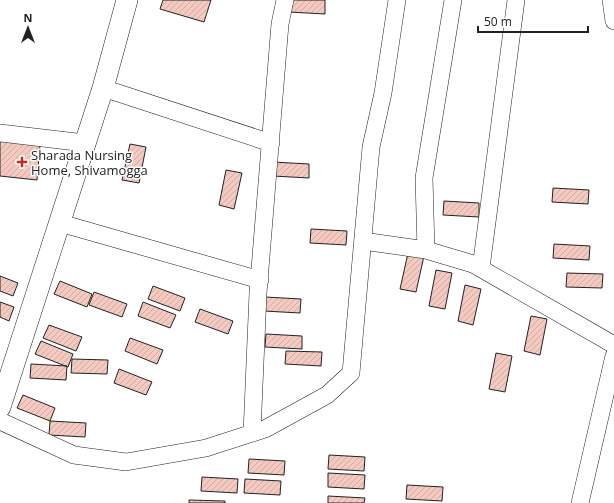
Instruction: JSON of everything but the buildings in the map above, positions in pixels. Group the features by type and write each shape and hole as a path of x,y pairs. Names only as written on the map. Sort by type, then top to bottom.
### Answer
{"main road":[{"path":"0,407 103,88 127,0"}],"street":[{"path":"252,433 260,280 280,24 285,0"},
{"path":"0,421 74,455 126,462 206,448 265,429 327,395 351,373 371,147 383,93 397,0"},
{"path":"426,250 424,178 453,0"},
{"path":"481,268 516,0"},
{"path":"611,0 614,21"},
{"path":"103,88 271,143"},
{"path":"0,133 85,143"},
{"path":"60,223 260,280"},
{"path":"363,241 426,250 473,264 614,345"},
{"path":"580,503 614,356"}],"place":[{"name":"Sharada Nursing Home, Shivamogga","path":"22,162"}]}
